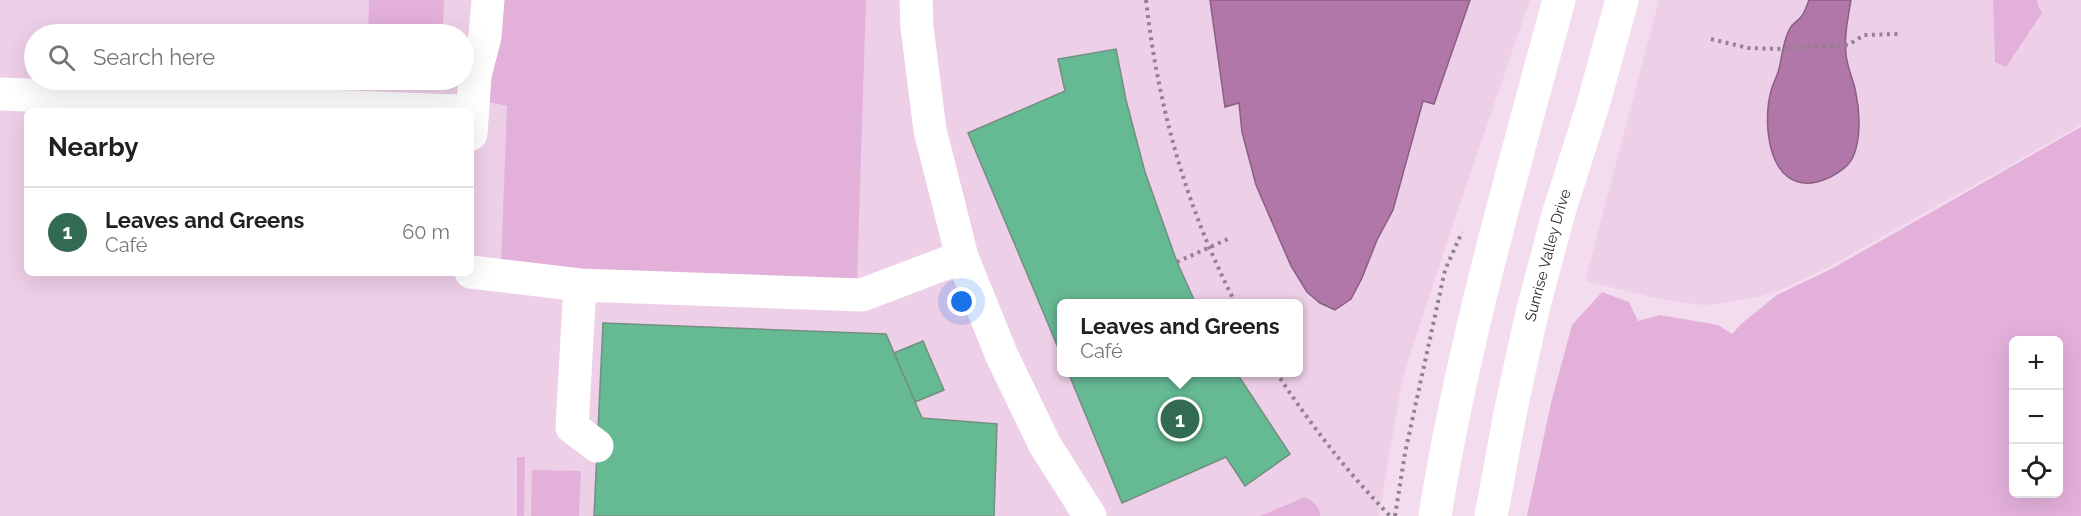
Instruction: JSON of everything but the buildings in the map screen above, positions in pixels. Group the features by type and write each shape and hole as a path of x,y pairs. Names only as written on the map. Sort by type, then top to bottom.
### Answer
{"main road":[{"path":"474,82 487,23 488,0"},
{"path":"916,0 916,27 930,130 962,257 1002,356 1045,445 1090,516"},
{"path":"1435,516 1459,388 1478,306 1559,0"},
{"name":"Sunrise Valley Drive","path":"1491,516 1510,409 1534,306 1558,215 1593,105 1622,0"},
{"path":"470,108 473,90"},
{"path":"0,94 285,108"},
{"path":"474,272 580,285 862,294 962,257"},
{"path":"580,285 572,427 597,446"}],"path":[{"path":"1146,0 1158,86 1166,122 1194,211 1234,299"},
{"path":"1711,39 1748,48 1777,49 1848,45 1864,35 1900,34"},
{"path":"1177,262 1228,239"},
{"path":"1279,377 1313,427 1358,482 1390,516"}],"shaded area":[{"path":"0,0 1530,0 1402,380 1379,516 0,516"},
{"path":"369,0 444,0 442,24 368,24"},
{"path":"503,0 866,0 857,280 501,267 507,106 489,102 491,76 501,42"},
{"path":"1210,0 1470,0 1434,104 1423,101 1393,210 1351,299 1335,310 1320,303 1307,292 1291,266 1256,185 1242,132 1239,103 1225,107"},
{"path":"1659,0 2081,0 2081,125 1825,269 1778,291 1719,304 1703,305 1664,300 1585,281"},
{"path":"1809,0 1851,0 1846,47 1857,101 1859,126 1856,150 1847,166 1822,181 1801,183 1788,177 1772,153 1768,105 1785,39 1790,28 1802,15"},
{"path":"1993,0 2037,0 2042,13 2006,67 1995,62"},
{"path":"2081,127 2081,516 1527,516 1551,403 1572,325 1602,292 1629,302 1638,321 1660,315 1718,325 1732,334 1777,295 1833,268"},
{"path":"517,457 525,457 524,516 517,516"},
{"path":"532,470 581,471 579,516 531,516"},
{"path":"1305,497 1317,507 1320,516 1260,516"}],"place":[{"name":"Leaves and Greens","path":"1180,419"}]}
